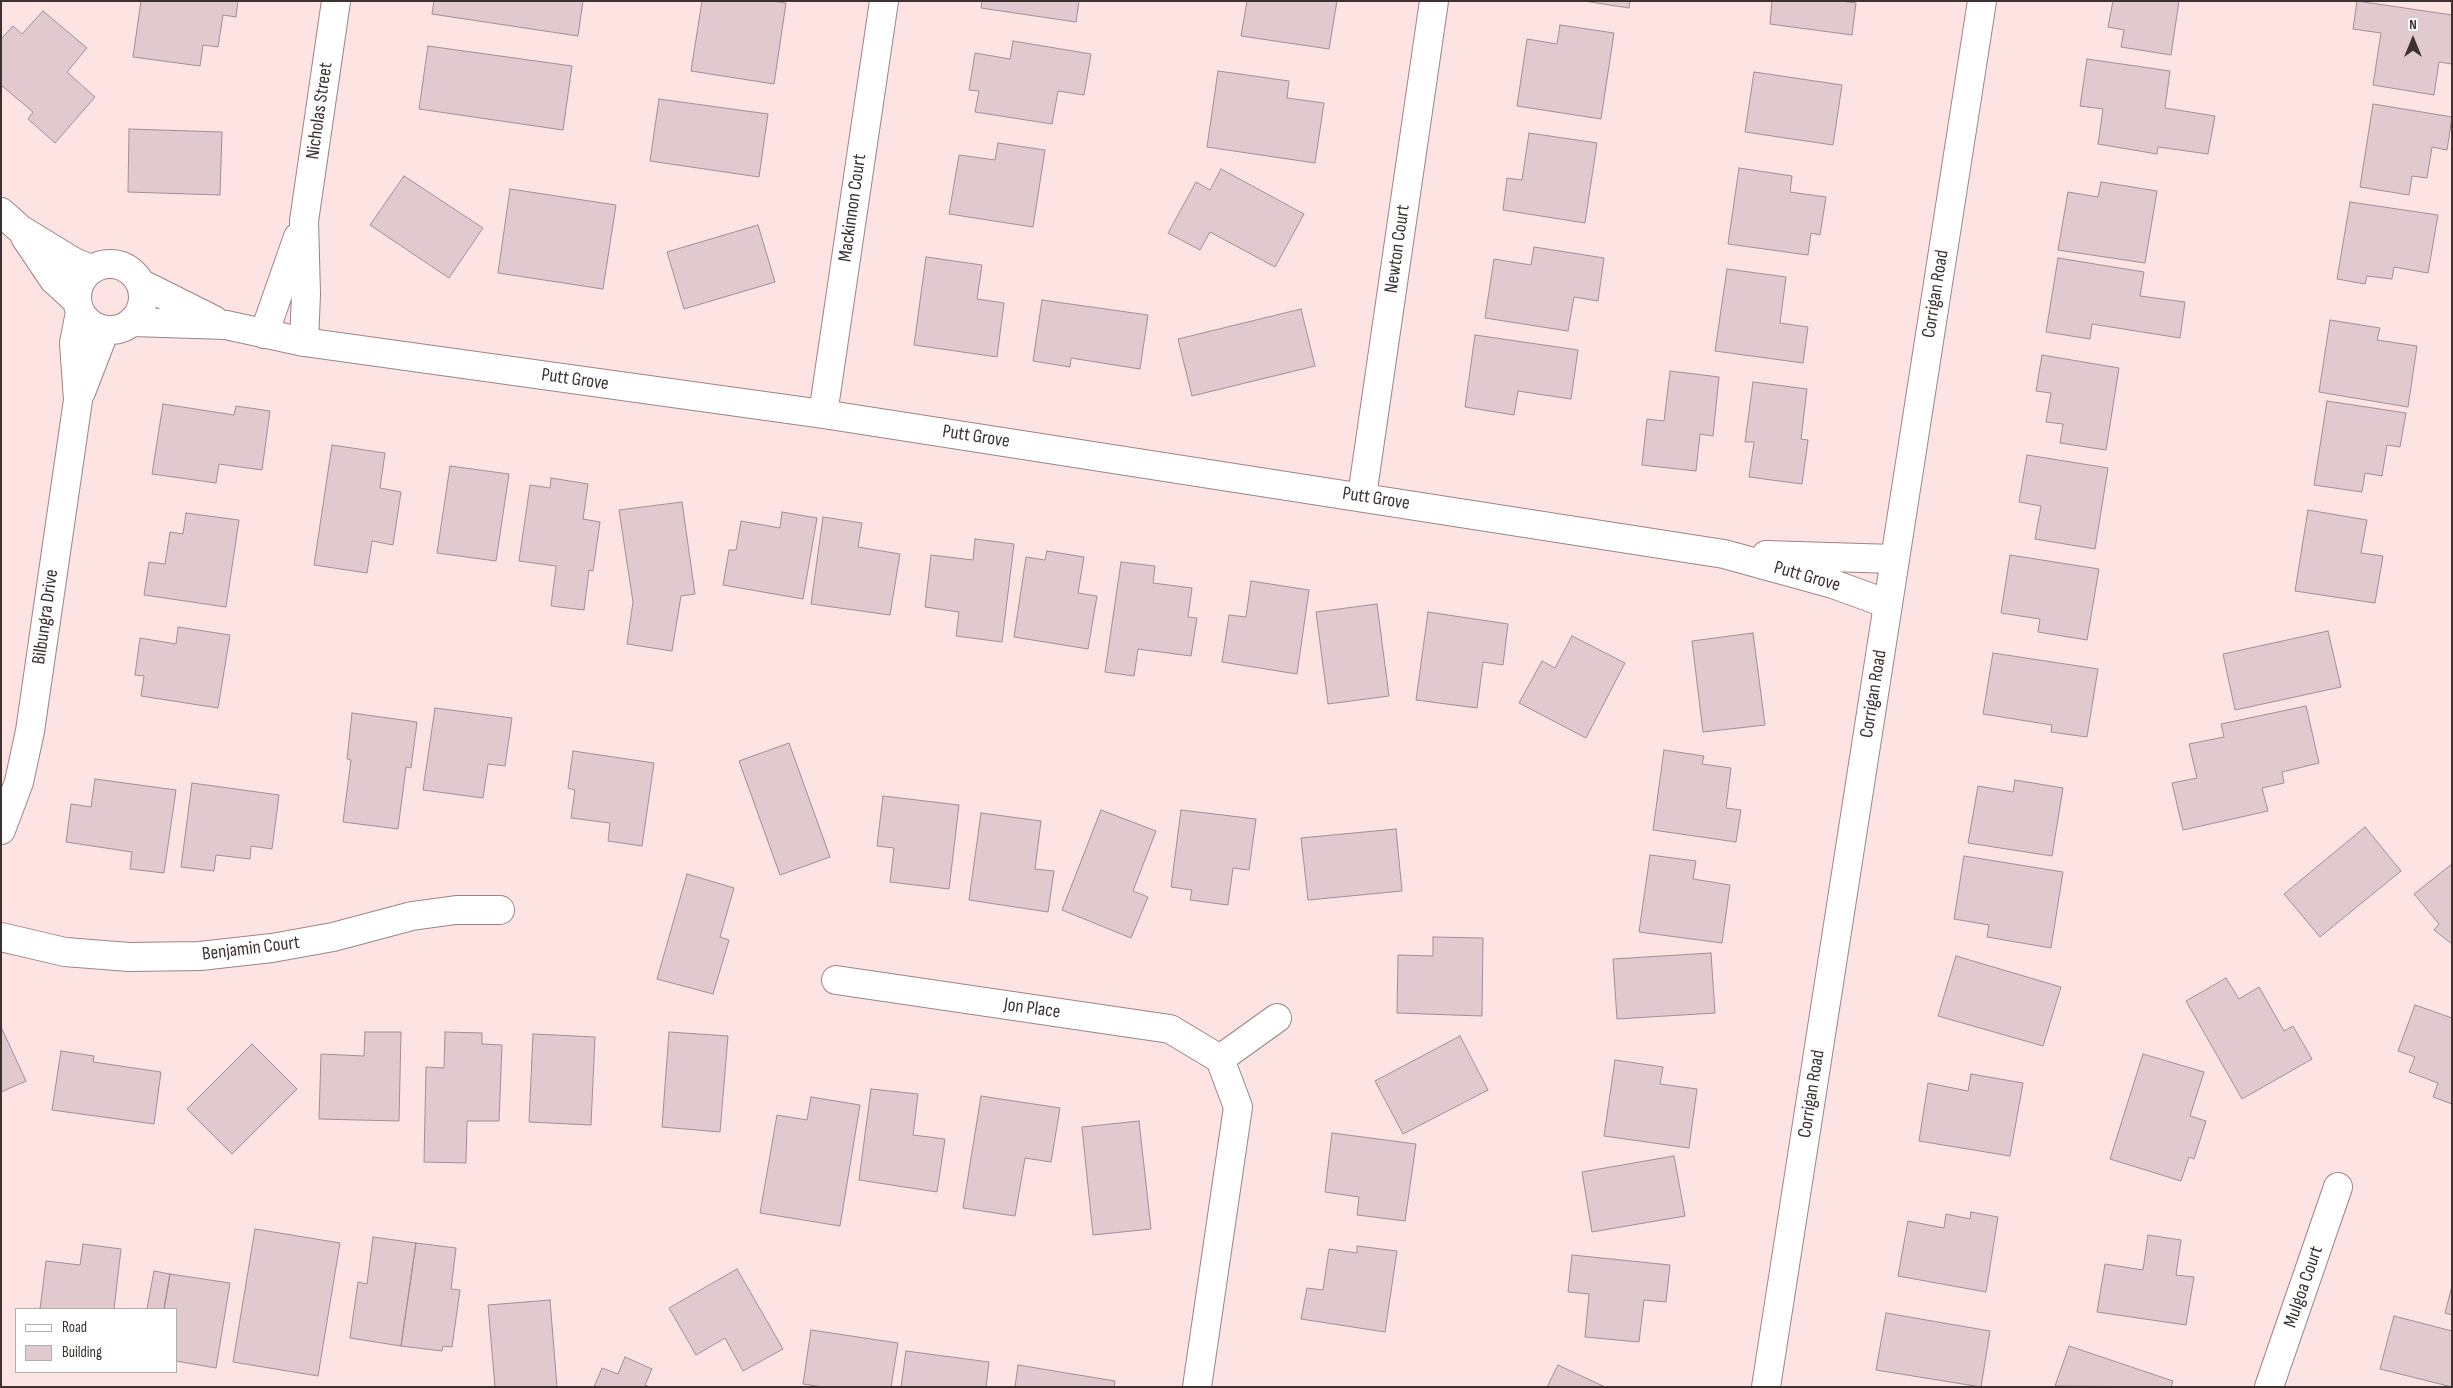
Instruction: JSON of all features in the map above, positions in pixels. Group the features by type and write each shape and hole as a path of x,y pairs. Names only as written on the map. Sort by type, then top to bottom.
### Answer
{"street":[{"name":"Nicholas Street","path":"304,342 306,294 304,221 336,1"},
{"name":"Mackinnon Court","path":"823,414 884,1"},
{"name":"Newton Court","path":"1362,496 1434,1"},
{"name":"Corrigan Road","path":"1766,1387 1982,1"},
{"path":"11,221 74,262 91,269"},
{"path":"11,221 54,280 78,306 86,320 105,330 114,330 132,322 139,314 143,293 140,283 128,268 119,265 100,265 91,269 79,283 78,306"},
{"name":"Nicholas Street","path":"264,334 304,221"},
{"name":"Putt Grove","path":"140,283 226,326"},
{"name":"Bilbungra Drive","path":"1,830 19,782 30,731 78,400 74,343 78,306"},
{"name":"Putt Grove","path":"132,322 226,326 304,342 823,414 1362,496 1724,554 1832,584 1888,604"},
{"name":"Bilbungra Drive","path":"78,400 105,330"},
{"name":"Putt Grove","path":"1724,554 1894,559"},
{"name":"Benjamin Court","path":"1,937 65,952 129,957 200,956 280,947 333,937 412,916 456,910 500,910"},
{"name":"Jon Place","path":"836,980 1170,1029 1220,1059"},
{"path":"1197,1387 1238,1107 1220,1059 1277,1018"},
{"name":"Mulgoa Court","path":"2269,1387 2338,1187"}],"building":[{"path":"141,1 238,1 236,17 223,15 218,47 203,45 200,66 133,57"},
{"path":"434,1 583,1 578,36 432,14"},
{"path":"702,1 772,1 786,3 774,84 691,71"},
{"path":"982,1 1079,1 1076,22 981,8"},
{"path":"1247,1 1337,1 1329,49 1241,36"},
{"path":"1584,1 1630,1 1629,8"},
{"path":"1772,1 1841,1 1856,3 1852,35 1770,24"},
{"path":"2113,1 2179,1 2171,55 2121,47 2124,30 2108,27"},
{"path":"2357,1 2452,15 2452,64 2439,62 2434,95 2373,85 2381,33 2353,29"},
{"path":"43,11 87,48 67,72 95,97 55,143 28,119 33,112 1,85 1,39 13,26 22,34"},
{"path":"1560,25 1614,33 1601,119 1517,106 1527,39 1557,44"},
{"path":"1013,41 1091,54 1084,95 1058,91 1052,124 975,112 979,91 969,90 975,53 1010,59"},
{"path":"428,46 572,66 563,130 419,109"},
{"path":"2087,59 2170,71 2165,108 2215,116 2208,154 2158,147 2157,154 2098,144 2103,109 2080,106"},
{"path":"1218,71 1289,81 1287,98 1324,103 1315,163 1207,147"},
{"path":"1754,72 1842,85 1833,145 1745,132"},
{"path":"659,99 768,114 759,177 650,161"},
{"path":"2373,104 2452,117 2447,150 2432,147 2427,178 2412,176 2409,195 2360,187"},
{"path":"129,129 222,132 220,195 128,192"},
{"path":"1529,133 1597,143 1585,223 1503,210 1507,178 1522,180"},
{"path":"998,143 1045,150 1033,227 949,214 959,155 995,160"},
{"path":"1739,168 1792,176 1790,192 1826,197 1820,235 1811,233 1808,255 1728,244"},
{"path":"1221,169 1304,214 1275,267 1210,232 1200,250 1168,233 1196,182 1210,190"},
{"path":"404,176 483,228 449,278 370,225"},
{"path":"2101,182 2157,191 2145,263 2058,250 2068,192 2098,197"},
{"path":"510,189 616,205 603,289 498,273"},
{"path":"2350,202 2438,215 2428,273 2394,267 2392,279 2367,276 2365,284 2337,279"},
{"path":"758,225 775,282 684,309 667,252"},
{"path":"1534,247 1604,258 1598,301 1574,297 1568,331 1485,318 1494,259 1531,265"},
{"path":"926,257 982,265 977,299 1004,303 997,357 914,345"},
{"path":"2058,258 2144,272 2140,296 2185,302 2180,338 2092,324 2090,339 2046,332"},
{"path":"1727,269 1786,277 1780,323 1808,327 1803,363 1715,351"},
{"path":"1042,300 1148,315 1140,369 1071,358 1070,367 1033,361"},
{"path":"1301,309 1315,366 1192,396 1178,339"},
{"path":"2330,320 2380,328 2377,340 2417,346 2408,407 2319,392"},
{"path":"1475,335 1578,350 1571,399 1518,391 1514,415 1465,407"},
{"path":"2042,355 2119,368 2106,450 2060,443 2063,424 2046,422 2051,393 2036,391"},
{"path":"1670,371 1719,377 1713,436 1700,434 1696,471 1642,465 1647,419 1664,421"},
{"path":"1753,382 1807,389 1801,439 1808,440 1802,484 1749,477 1754,442 1745,442"},
{"path":"2327,401 2406,413 2400,447 2387,445 2382,476 2365,473 2362,492 2314,485"},
{"path":"163,404 234,415 236,406 270,411 262,470 219,464 216,483 152,474"},
{"path":"332,445 385,453 380,488 401,492 393,545 372,541 367,573 314,565"},
{"path":"2027,455 2108,468 2095,549 2035,539 2041,506 2019,502"},
{"path":"450,466 509,474 496,561 437,553"},
{"path":"551,478 588,484 583,519 600,522 593,571 589,570 584,610 551,606 556,566 519,561 530,485 550,488"},
{"path":"682,502 695,594 681,596 672,651 627,644 633,602 619,510"},
{"path":"2308,510 2367,520 2361,553 2383,556 2375,603 2295,591"},
{"path":"782,512 817,518 803,599 723,585 729,550 736,550 741,521 780,528"},
{"path":"186,513 239,520 226,607 144,595 149,562 165,564 170,532 183,534"},
{"path":"823,517 862,523 858,547 900,554 890,615 811,604"},
{"path":"975,539 1014,544 1002,642 956,636 959,612 925,607 931,555 973,560"},
{"path":"1047,551 1084,557 1078,593 1097,596 1088,649 1014,637 1026,557 1045,560"},
{"path":"2010,555 2099,569 2087,640 2038,632 2040,619 2001,613"},
{"path":"1121,562 1155,566 1153,583 1192,588 1188,617 1197,618 1191,656 1138,649 1134,676 1105,672"},
{"path":"1251,581 1309,590 1297,674 1222,662 1229,615 1246,617"},
{"path":"1377,604 1389,696 1328,704 1316,612"},
{"path":"1428,612 1508,624 1503,665 1483,662 1477,708 1416,700"},
{"path":"178,627 230,635 218,708 141,696 144,676 135,675 140,638 176,644"},
{"path":"2328,631 2341,687 2235,710 2223,654"},
{"path":"1753,633 1765,725 1703,732 1692,641"},
{"path":"1572,636 1625,663 1586,738 1519,703 1542,661 1555,668"},
{"path":"1993,653 2098,669 2087,737 2051,732 2052,725 1983,714"},
{"path":"2306,706 2319,763 2282,772 2284,783 2262,788 2268,811 2183,830 2172,783 2197,778 2189,744 2224,737 2221,724"},
{"path":"435,708 512,718 505,766 488,764 483,798 423,790"},
{"path":"352,713 417,722 411,768 406,767 398,829 343,822 351,760 347,759"},
{"path":"789,743 830,857 780,875 739,761"},
{"path":"1664,750 1704,756 1702,764 1731,768 1726,808 1741,810 1736,842 1653,830"},
{"path":"573,751 654,763 642,846 608,841 610,823 571,818 575,790 568,788"},
{"path":"95,779 176,790 164,873 130,869 132,852 66,842 71,804 91,807"},
{"path":"2015,780 2063,788 2052,856 1968,843 1978,786 2013,792"},
{"path":"192,783 279,795 272,849 251,846 250,859 216,855 214,871 181,867"},
{"path":"883,796 959,805 949,889 890,882 894,848 877,846"},
{"path":"1101,810 1156,831 1133,891 1148,897 1131,938 1062,910"},
{"path":"1181,810 1256,819 1249,870 1233,868 1228,905 1190,900 1192,890 1171,887"},
{"path":"981,813 1041,821 1035,869 1054,871 1048,912 969,900"},
{"path":"2365,827 2401,871 2320,937 2284,894"},
{"path":"1396,829 1402,891 1308,900 1301,838"},
{"path":"1650,855 1696,861 1693,879 1730,885 1722,943 1639,932"},
{"path":"1964,856 2063,872 2051,948 1987,937 1989,925 1954,919"},
{"path":"2452,864 2452,944 2434,930 2439,924 2414,894"},
{"path":"687,874 734,888 720,937 729,940 713,994 657,979"},
{"path":"1433,937 1483,938 1482,1016 1397,1013 1398,955 1433,956"},
{"path":"1711,953 1715,1013 1617,1019 1613,959"},
{"path":"1956,956 2061,987 2043,1046 1938,1016"},
{"path":"2226,978 2239,999 2259,987 2284,1031 2293,1026 2312,1059 2242,1099 2186,1001"},
{"path":"2415,1005 2452,1018 2452,1104 2433,1097 2438,1083 2409,1072 2415,1057 2398,1051"},
{"path":"1,1030 26,1081 1,1092"},
{"path":"365,1032 401,1032 399,1121 319,1119 321,1054 364,1056"},
{"path":"445,1032 482,1033 482,1044 502,1045 499,1121 467,1121 466,1163 424,1162 426,1067 444,1068"},
{"path":"669,1032 728,1036 720,1132 662,1127"},
{"path":"533,1034 595,1037 591,1125 529,1122"},
{"path":"1460,1036 1488,1090 1403,1134 1375,1081"},
{"path":"252,1044 297,1089 232,1154 187,1109"},
{"path":"61,1051 94,1056 93,1062 161,1072 154,1124 52,1110"},
{"path":"2143,1054 2204,1072 2190,1116 2206,1121 2194,1159 2189,1157 2181,1181 2110,1159"},
{"path":"1615,1060 1663,1067 1660,1084 1697,1089 1689,1148 1604,1136"},
{"path":"1971,1074 2023,1083 2010,1156 1919,1141 1928,1083 1968,1091"},
{"path":"871,1089 918,1094 913,1135 945,1139 937,1192 859,1180"},
{"path":"981,1096 1060,1108 1051,1162 1025,1158 1015,1216 963,1208"},
{"path":"811,1097 860,1105 840,1226 760,1213 777,1115 807,1120"},
{"path":"1139,1121 1151,1229 1093,1235 1082,1127"},
{"path":"1332,1133 1416,1144 1405,1221 1357,1215 1359,1197 1325,1192"},
{"path":"1674,1156 1685,1216 1592,1232 1582,1172"},
{"path":"1971,1212 1998,1217 1986,1292 1898,1276 1908,1221 1944,1228 1946,1214 1970,1219"},
{"path":"255,1229 340,1243 318,1376 233,1362"},
{"path":"2148,1235 2181,1240 2176,1275 2194,1277 2186,1325 2097,1312 2105,1264 2143,1270"},
{"path":"373,1237 416,1243 401,1346 350,1338 358,1282 367,1284"},
{"path":"416,1243 456,1248 451,1289 460,1290 452,1347 443,1346 442,1351 401,1346"},
{"path":"83,1244 121,1249 114,1308 40,1308 46,1261 80,1265"},
{"path":"1357,1246 1397,1251 1385,1332 1301,1319 1307,1288 1323,1290 1329,1249 1357,1253"},
{"path":"1572,1255 1670,1265 1666,1302 1644,1300 1639,1342 1585,1337 1589,1294 1568,1292"},
{"path":"737,1269 783,1349 743,1371 725,1338 696,1355 669,1308"},
{"path":"154,1271 170,1274 164,1308 147,1308"},
{"path":"170,1274 230,1283 216,1368 178,1361 178,1308 164,1308"},
{"path":"2452,1286 2452,1315 2445,1313"},
{"path":"550,1300 557,1387 495,1387 488,1305"},
{"path":"1886,1313 1990,1331 1981,1387 1876,1370"},
{"path":"2394,1316 2452,1331 2452,1387 2380,1369"},
{"path":"811,1330 898,1343 891,1387 823,1387 803,1384"},
{"path":"2069,1346 2173,1381 2171,1387 2055,1386"},
{"path":"906,1351 989,1362 986,1387 901,1387"},
{"path":"625,1357 652,1369 645,1385 650,1387 594,1387 602,1368 618,1374"},
{"path":"1018,1365 1115,1381 1114,1387 1015,1387"},
{"path":"1558,1365 1605,1387 1547,1387"}]}
